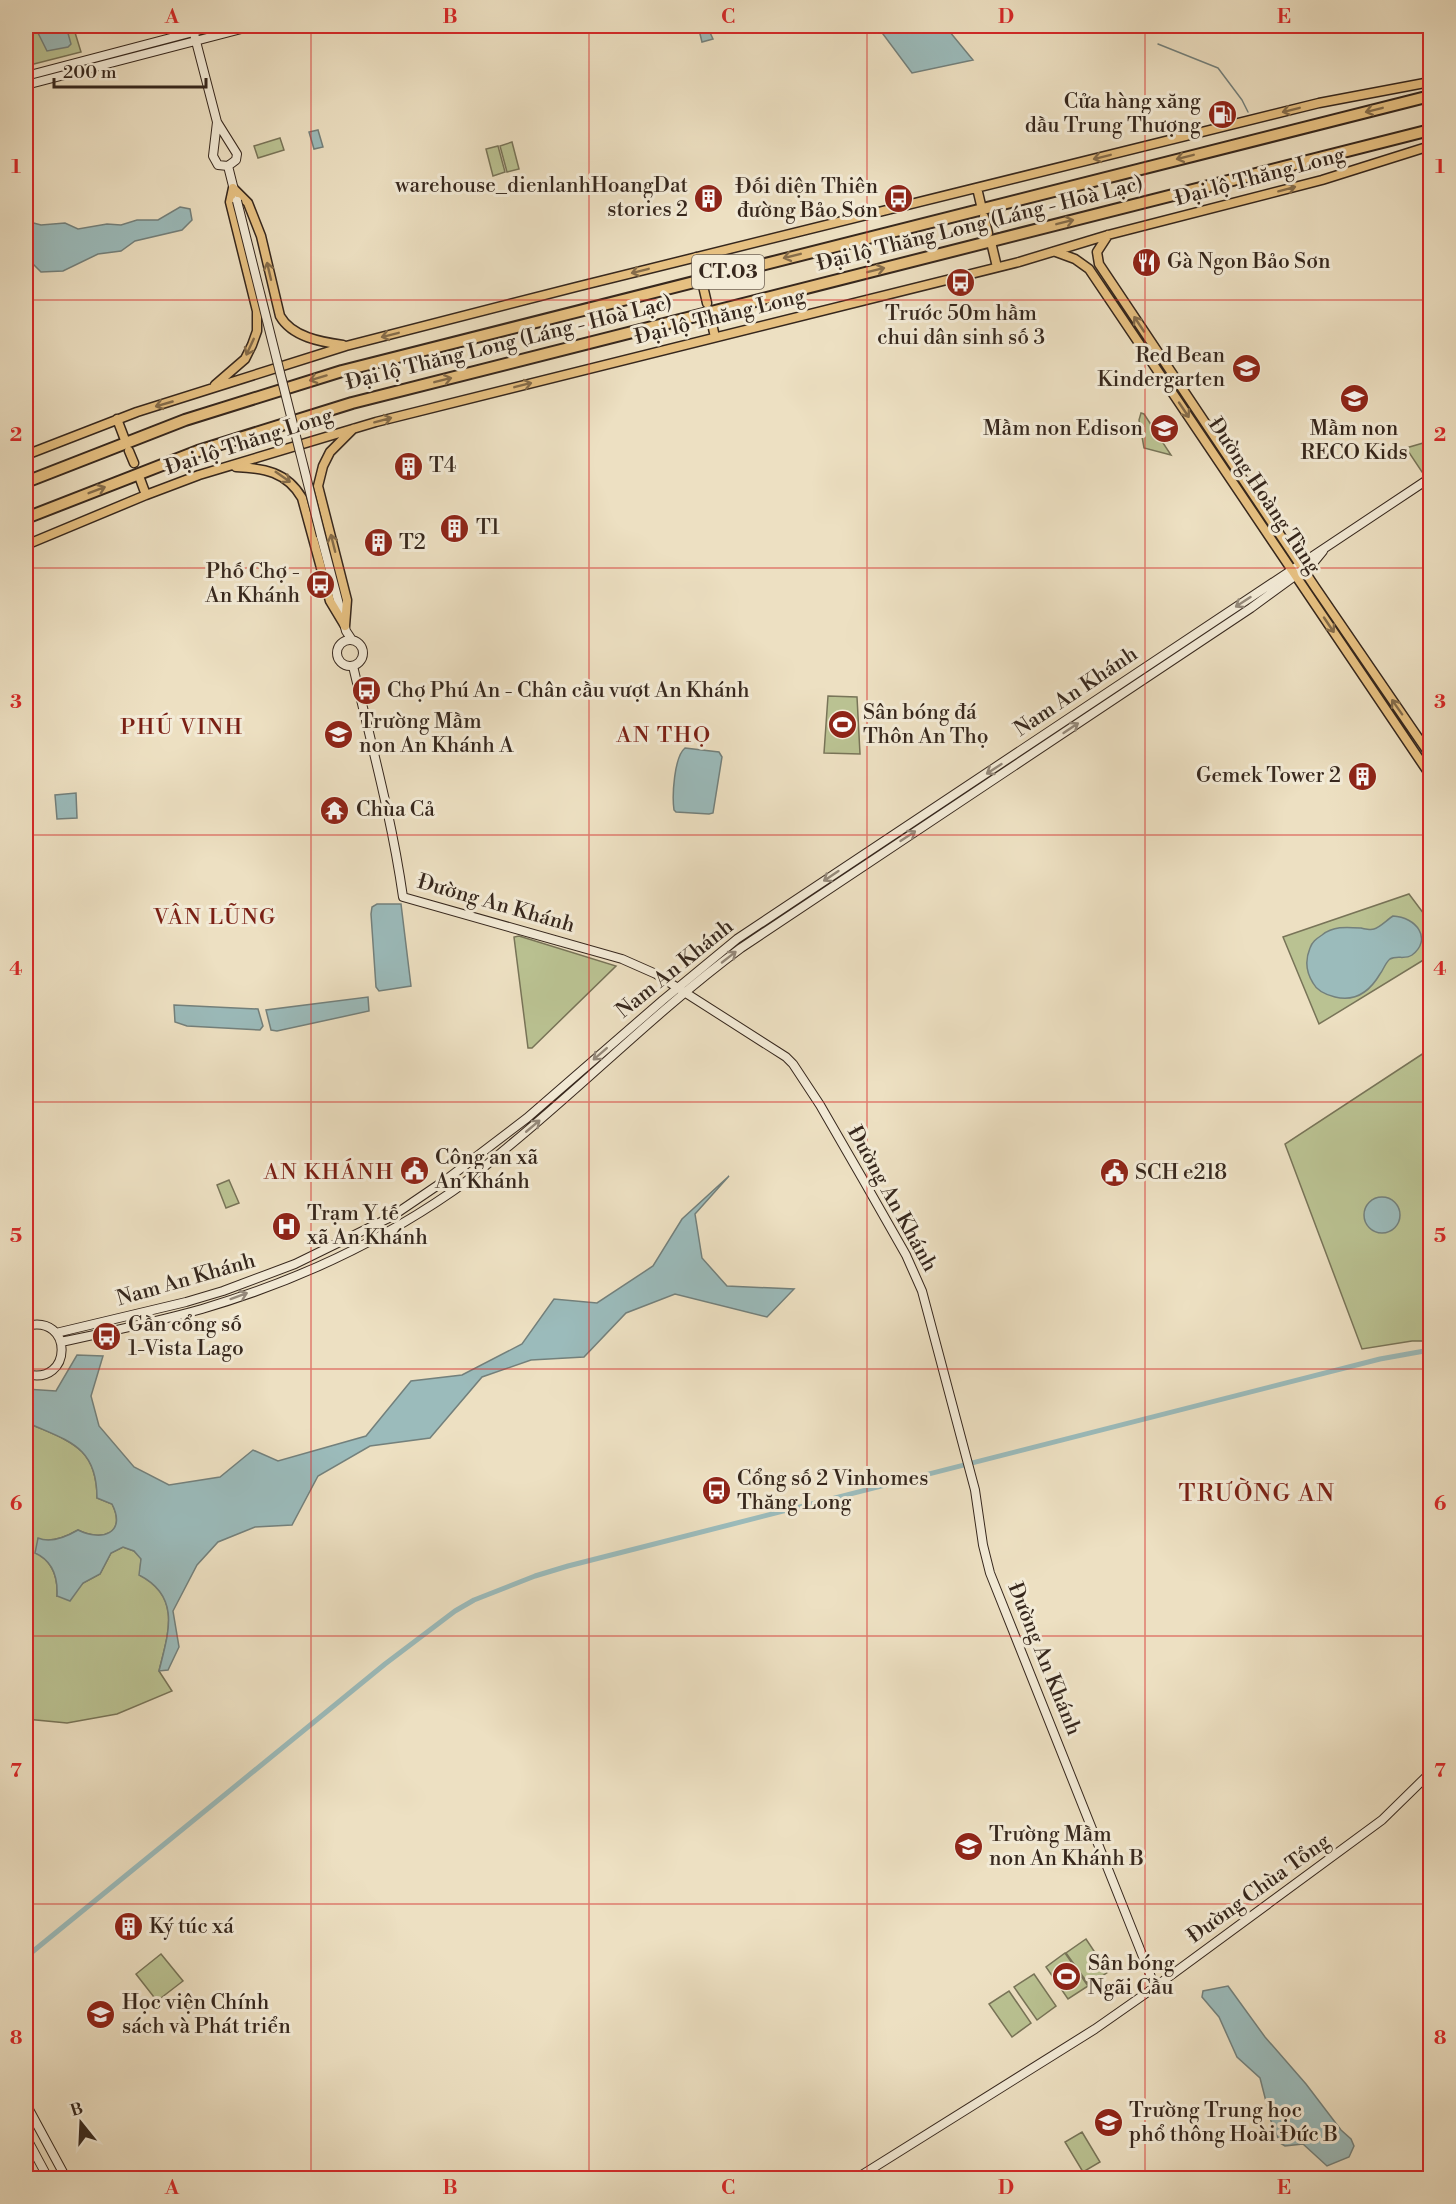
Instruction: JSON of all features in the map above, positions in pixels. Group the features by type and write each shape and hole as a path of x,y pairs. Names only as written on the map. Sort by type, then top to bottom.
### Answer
{"highway":[{"name":"Đại lộ Thăng Long (Láng - Hoà Lạc)","path":"30,480 185,420 342,370 1431,96"},
{"name":"Đại lộ Thăng Long (Láng - Hoà Lạc)","path":"28,517 198,451 352,403 1431,130"}],"main road":[{"path":"26,455 117,419 346,346 1326,101 1431,82"},
{"name":"Đại lộ Thăng Long","path":"30,543 146,495 226,467 353,429 1055,252 1108,235 1323,180 1431,146"},
{"path":"233,188 248,203 261,236 280,316 284,322 301,334 321,342 346,346"},
{"path":"210,390 244,358 257,331 257,311 231,202 233,188"},
{"path":"977,188 981,205"},
{"path":"984,217 988,233"},
{"name":"Đường Hoàng Tùng","path":"1108,235 1097,252 1099,264 1431,775"},
{"path":"991,242 997,267"},
{"name":"Đường Hoàng Tùng","path":"1055,252 1075,259 1089,269 1298,570 1431,755"},
{"path":"696,257 700,274"},
{"path":"703,286 707,303"},
{"path":"710,315 715,337"},
{"path":"117,419 125,440"},
{"path":"345,628 346,600 318,486 323,466 330,452 353,429"},
{"path":"129,451 134,463"},
{"path":"226,467 261,468 274,471 284,477 299,492 330,601 345,628"},
{"path":"139,476 146,495"}],"street":[{"path":"26,76 193,28 216,26"},
{"path":"26,85 253,26"},
{"path":"193,28 217,122 237,154 236,160 228,166 218,165 213,156 217,122"},
{"path":"214,150 222,144 232,145"},
{"path":"228,166 348,641"},
{"path":"1298,570 1314,562 1323,551 1431,478"},
{"name":"Nam An Khánh","path":"61,1342 202,1309 301,1273 399,1225 454,1191 741,948 1232,621 1298,570"},
{"name":"Nam An Khánh","path":"56,1333 223,1292 297,1263 391,1217 447,1179 527,1118 676,988 737,939 1227,613 1298,570"},
{"path":"1227,613 1232,621"},
{"path":"348,641 361,646 364,653 362,660 353,666 341,664 338,657 338,648 348,641"},
{"name":"Đường An Khánh","path":"353,666 379,770 398,860 403,897 622,959 656,974 786,1057 820,1106 899,1243 922,1291 975,1490 987,1566 1155,1987"},
{"path":"875,847 879,856"},
{"path":"297,1263 301,1273"},
{"path":"26,1326 42,1324 56,1333 61,1342 61,1358 51,1372 35,1376 26,1374"},
{"name":"Đường Chùa Tổng","path":"857,2178 1095,2029 1155,1987 1382,1821 1431,1773"},
{"path":"26,2104 66,2178"},
{"path":"26,2137 48,2178"}],"green space":[{"path":"26,26 73,26 81,52 26,66"},
{"path":"280,138 284,150 258,158 254,146"},
{"path":"512,142 519,169 507,172 500,146"},
{"path":"498,146 505,172 493,176 486,149"},
{"path":"1141,413 1144,414 1171,455 1144,448 1139,420"},
{"path":"1430,441 1430,466 1422,472 1406,448"},
{"name":"Sân bóng đá Thôn An Thọ","path":"828,696 857,697 860,754 824,753"},
{"path":"1409,894 1430,922 1430,956 1319,1024 1283,937"},
{"path":"519,936 616,966 532,1048 528,1048 514,937"},
{"path":"1430,1049 1430,1341 1412,1341 1362,1349 1285,1144"},
{"path":"229,1180 239,1203 226,1208 217,1185"},
{"path":"26,1422 77,1447 92,1466 97,1498 112,1504 116,1514 114,1529 110,1533 96,1535 78,1530 58,1539 38,1539 40,1555 49,1563 54,1573 57,1596 74,1593 83,1583 100,1574 111,1553 123,1547 134,1551 141,1558 140,1575 162,1594 167,1605 168,1630 159,1671 172,1691 117,1714 67,1723 26,1719"},
{"name":"Sân bóng Ngãi Cầu","path":"1086,1939 1108,1972 1089,1985 1066,1953"},
{"name":"Sân bóng Ngãi Cầu","path":"1065,1953 1088,1986 1068,1999 1046,1967"},
{"path":"161,1954 183,1981 157,2001 136,1974"},
{"name":"Sân bóng Ngãi Cầu","path":"1034,1974 1056,2006 1037,2020 1014,1987"},
{"name":"Sân bóng Ngãi Cầu","path":"1009,1991 1031,2023 1012,2037 989,2004"},
{"path":"1082,2132 1100,2162 1083,2172 1065,2142"}],"water":[{"path":"39,26 50,29 55,26 66,26 71,44 68,47 47,51 36,29"},
{"path":"698,26 707,26 713,39 702,42"},
{"path":"877,26 945,26 973,60 912,73"},
{"path":"318,130 323,147 314,149 309,132"},
{"path":"180,207 190,209 192,220 182,230 135,241 121,251 98,254 63,271 41,272 26,257 26,221 41,225 65,223 78,229 107,224 121,225 137,220 158,220"},
{"path":"685,748 719,752 722,757 713,813 676,812 674,810 676,768"},
{"path":"76,793 77,818 57,819 55,795"},
{"path":"377,904 401,904 411,986 379,991 376,987 371,914 372,907"},
{"path":"1393,916 1409,920 1419,930 1421,942 1412,955 1390,959 1367,990 1349,998 1326,994 1315,986 1307,966 1308,952 1314,941 1326,932 1335,929 1350,927 1374,929"},
{"path":"368,997 369,1011 277,1031 271,1030 266,1010"},
{"path":"174,1005 258,1009 263,1026 260,1030 187,1026 175,1022"},
{"path":"729,1176 695,1214 702,1258 727,1286 794,1289 767,1317 675,1294 626,1313 584,1357 531,1360 482,1377 430,1438 370,1446 318,1476 292,1525 255,1527 218,1542 197,1565 173,1611 179,1647 168,1670 159,1671 168,1630 167,1605 162,1594 153,1584 139,1575 141,1559 134,1551 123,1547 111,1553 100,1574 83,1583 70,1601 57,1596 57,1582 53,1570 46,1560 35,1553 38,1538 48,1540 58,1538 78,1530 87,1534 103,1535 114,1528 116,1522 112,1504 97,1498 92,1466 77,1447 26,1422 26,1389 56,1391 77,1355 103,1356 91,1396 99,1426 134,1467 169,1485 220,1477 253,1450 278,1461 366,1436 411,1381 462,1375 522,1344 554,1299 597,1303 653,1266 682,1219"},
{"path":"1382,1197 1395,1202 1400,1215 1395,1228 1382,1233 1369,1228 1364,1215 1369,1202"},
{"path":"1228,1986 1265,2037 1306,2084 1341,2130 1351,2139 1354,2146 1349,2157 1327,2166 1303,2144 1285,2146 1280,2143 1271,2121 1260,2078 1237,2057 1219,2017 1202,1997 1203,1991"}],"waterway":[{"path":"1158,44 1218,68 1242,100 1248,112"},
{"path":"26,1957 385,1664 455,1611 474,1600 535,1576 568,1566 1380,1359 1430,1350"}],"place":[{"name":"Cửa hàng xăng dầu Trung Thượng","path":"1222,114"},
{"name":"warehouse_dienlanhHoangDat stories 2","path":"709,198"},
{"name":"Đối diện Thiên đường Bảo Sơn","path":"899,199"},
{"name":"Gà Ngon Bảo Sơn","path":"1146,262"},
{"name":"Trước 50m hầm chui dân sinh số 3","path":"961,283"},
{"name":"Red Bean Kindergarten","path":"1246,368"},
{"name":"Mầm non RECO Kids","path":"1354,398"},
{"name":"Mầm non Edison","path":"1164,429"},
{"name":"T4","path":"408,466"},
{"name":"T1","path":"455,528"},
{"name":"T2","path":"378,543"},
{"name":"Phố Chợ - An Khánh","path":"321,584"},
{"name":"Chợ Phú An - Chân cầu vượt An Khánh","path":"366,691"},
{"name":"Sân bóng đá Thôn An Thọ","path":"842,725"},
{"name":"Trường Mầm non An Khánh A","path":"338,734"},
{"name":"Gemek Tower 2","path":"1362,776"},
{"name":"Chùa Cả","path":"335,810"},
{"name":"Công an xã An Khánh","path":"414,1170"},
{"name":"SCH e218","path":"1114,1173"},
{"name":"Trạm Y tế xã An Khánh","path":"286,1226"},
{"name":"Gần cổng số 1-Vista Lago","path":"107,1337"},
{"name":"Cổng số 2 Vinhomes Thăng Long","path":"716,1491"},
{"name":"Trường Mầm non An Khánh B","path":"968,1847"},
{"name":"Ký túc xá","path":"128,1927"},
{"name":"Sân bóng Ngãi Cầu","path":"1067,1976"},
{"name":"Học viện Chính sách và Phát triển","path":"101,2015"},
{"name":"Trường Trung học phổ thông Hoài Đức B","path":"1108,2123"}],"district":[{"name":"PHÚ VINH","path":"182,727"},
{"name":"AN THỌ","path":"664,735"},
{"name":"VÂN LŨNG","path":"215,917"},
{"name":"AN KHÁNH","path":"329,1172"},
{"name":"TRƯỜNG AN","path":"1257,1494"}]}
